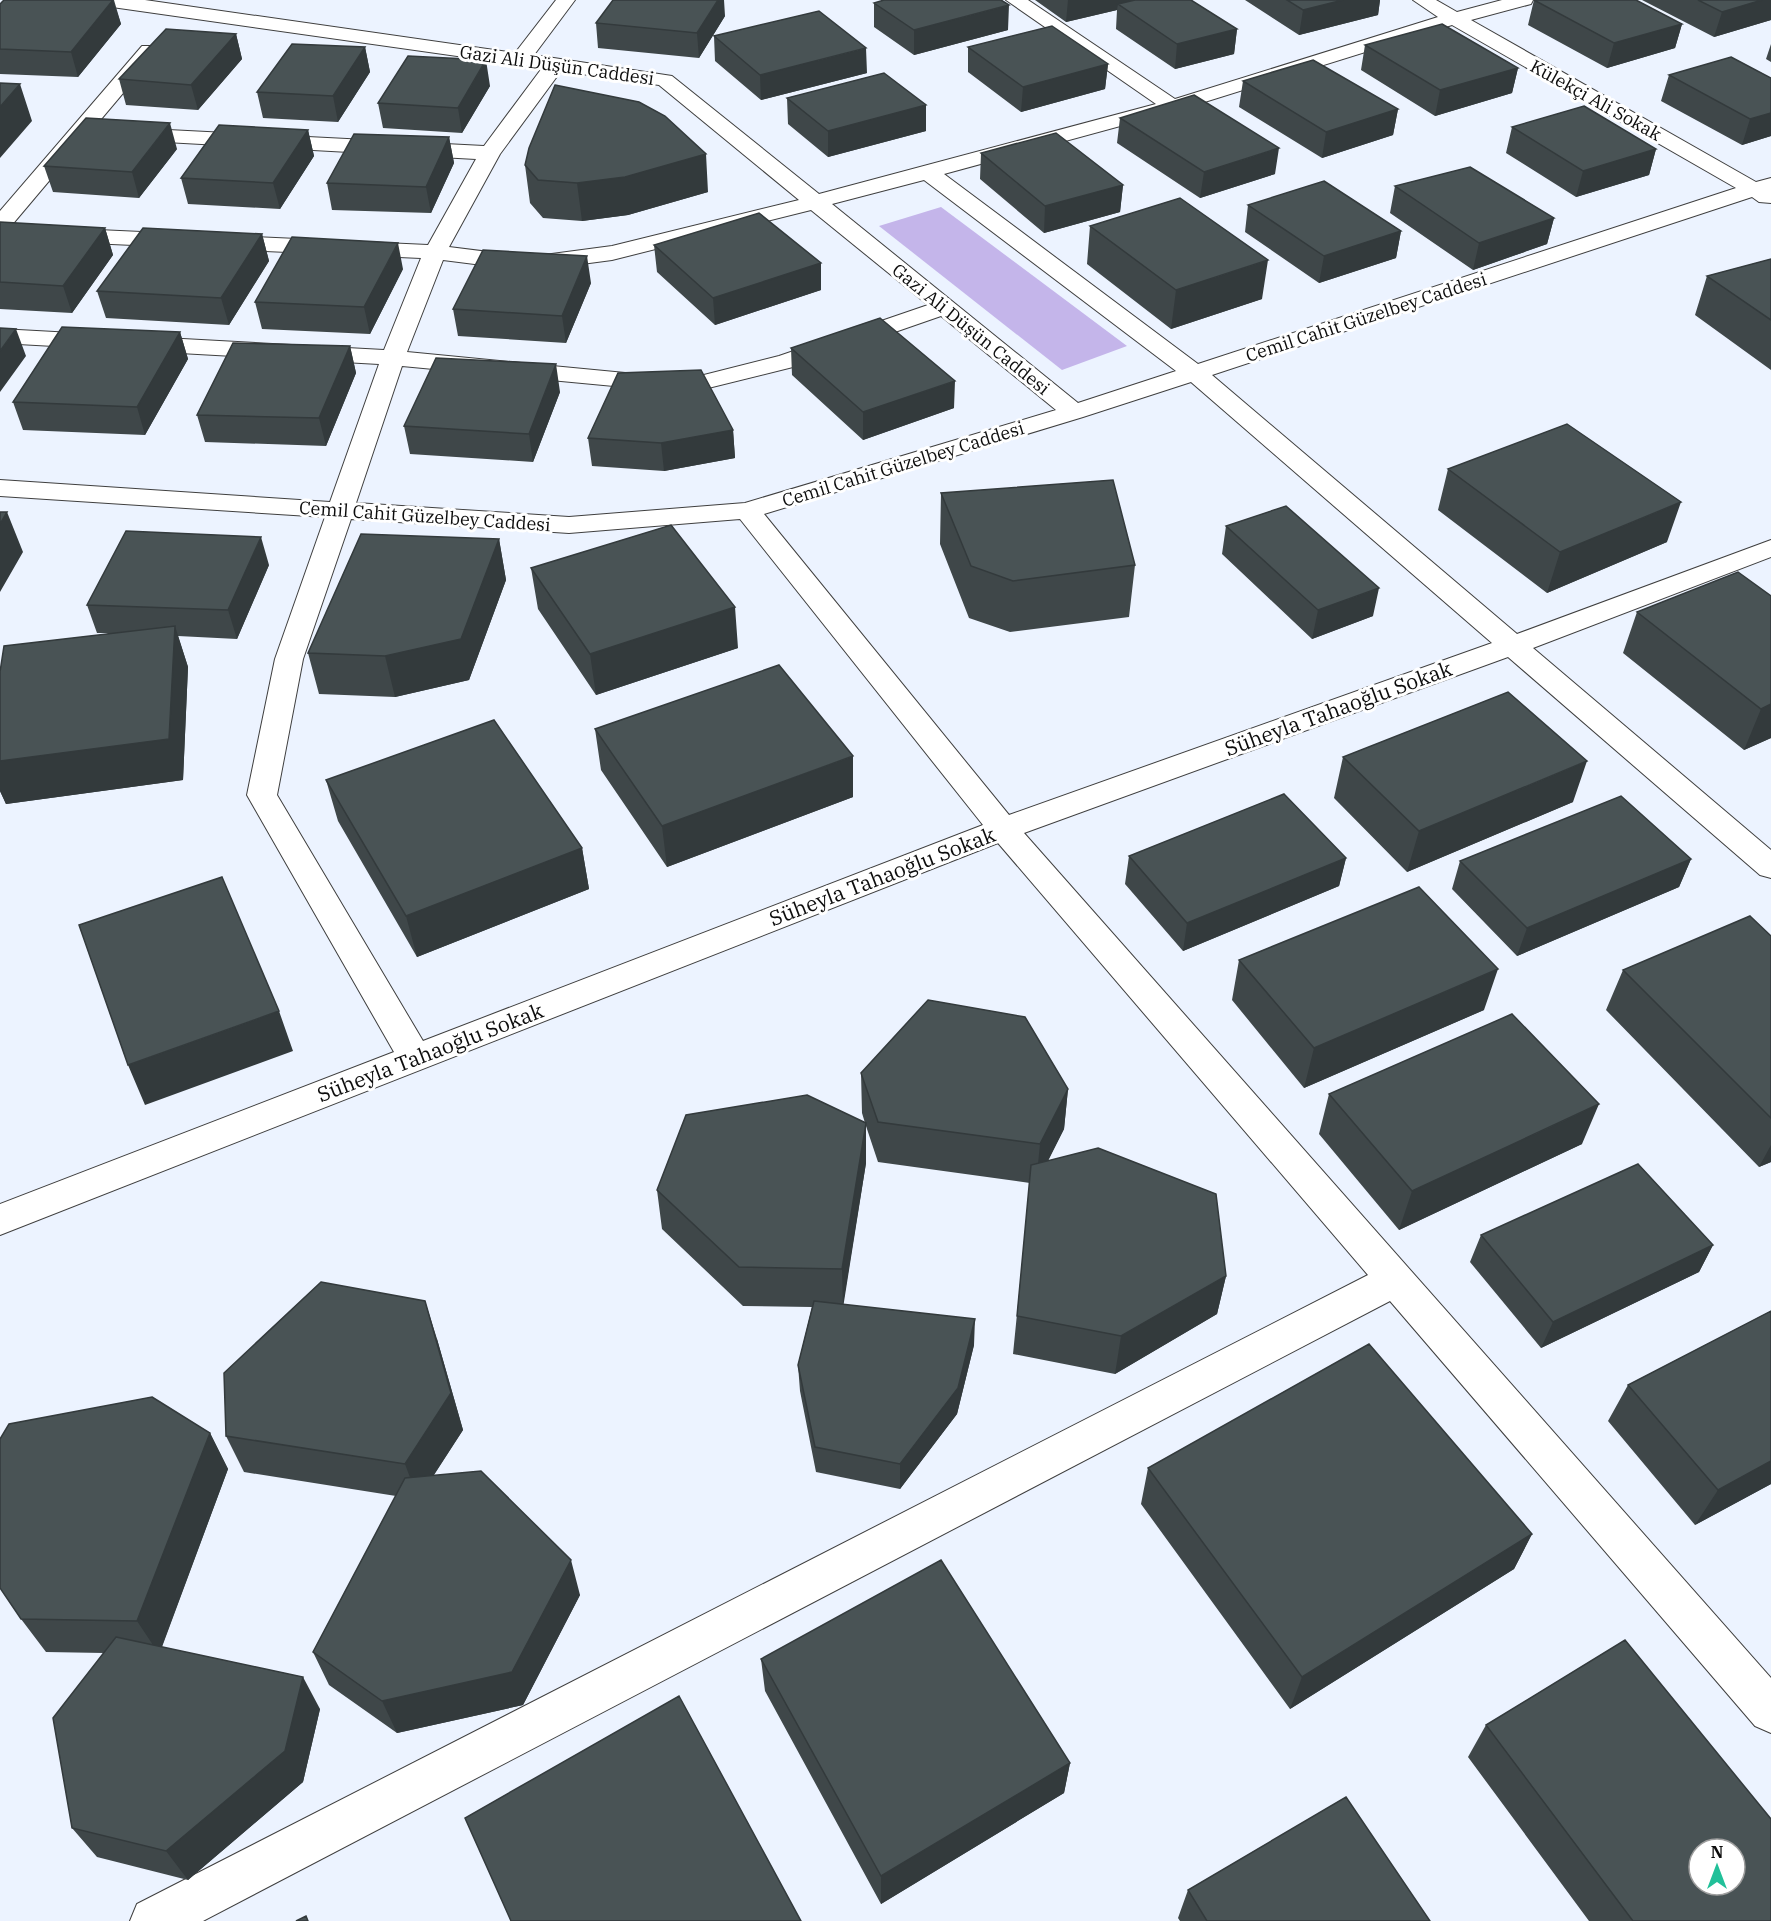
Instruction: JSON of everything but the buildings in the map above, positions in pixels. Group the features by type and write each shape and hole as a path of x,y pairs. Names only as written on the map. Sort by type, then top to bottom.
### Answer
{"street":[{"name":"Gazi Ali Düşün Caddesi","path":"105,0 665,80 1074,412"},
{"path":"520,60 566,0"},
{"path":"1015,0 1172,106"},
{"name":"Külekçi Ali Sokak","path":"1422,0 1452,19 1766,191"},
{"path":"0,232 435,252 529,264 612,253 816,202 1172,106 1452,19 1524,0"},
{"path":"0,225 181,12"},
{"path":"415,1058 262,795 290,659 393,358 435,252 490,153 555,65"},
{"path":"79,131 490,153"},
{"path":"927,172 1195,374 1771,867"},
{"name":"Cemil Cahit Güzelbey Caddesi","path":"0,488 569,525 747,511 1074,412 1766,191"},
{"path":"0,336 393,358 688,386 788,361 945,307"},
{"path":"747,511 1003,829 1771,1711"},
{"name":"Süheyla Tahaoğlu Sokak","path":"0,1220 1003,829 1513,645 1771,548"},
{"path":"154,1921 1395,1280"}],"shaded area":[{"path":"941,207 1127,346 1062,370 879,226"}]}
